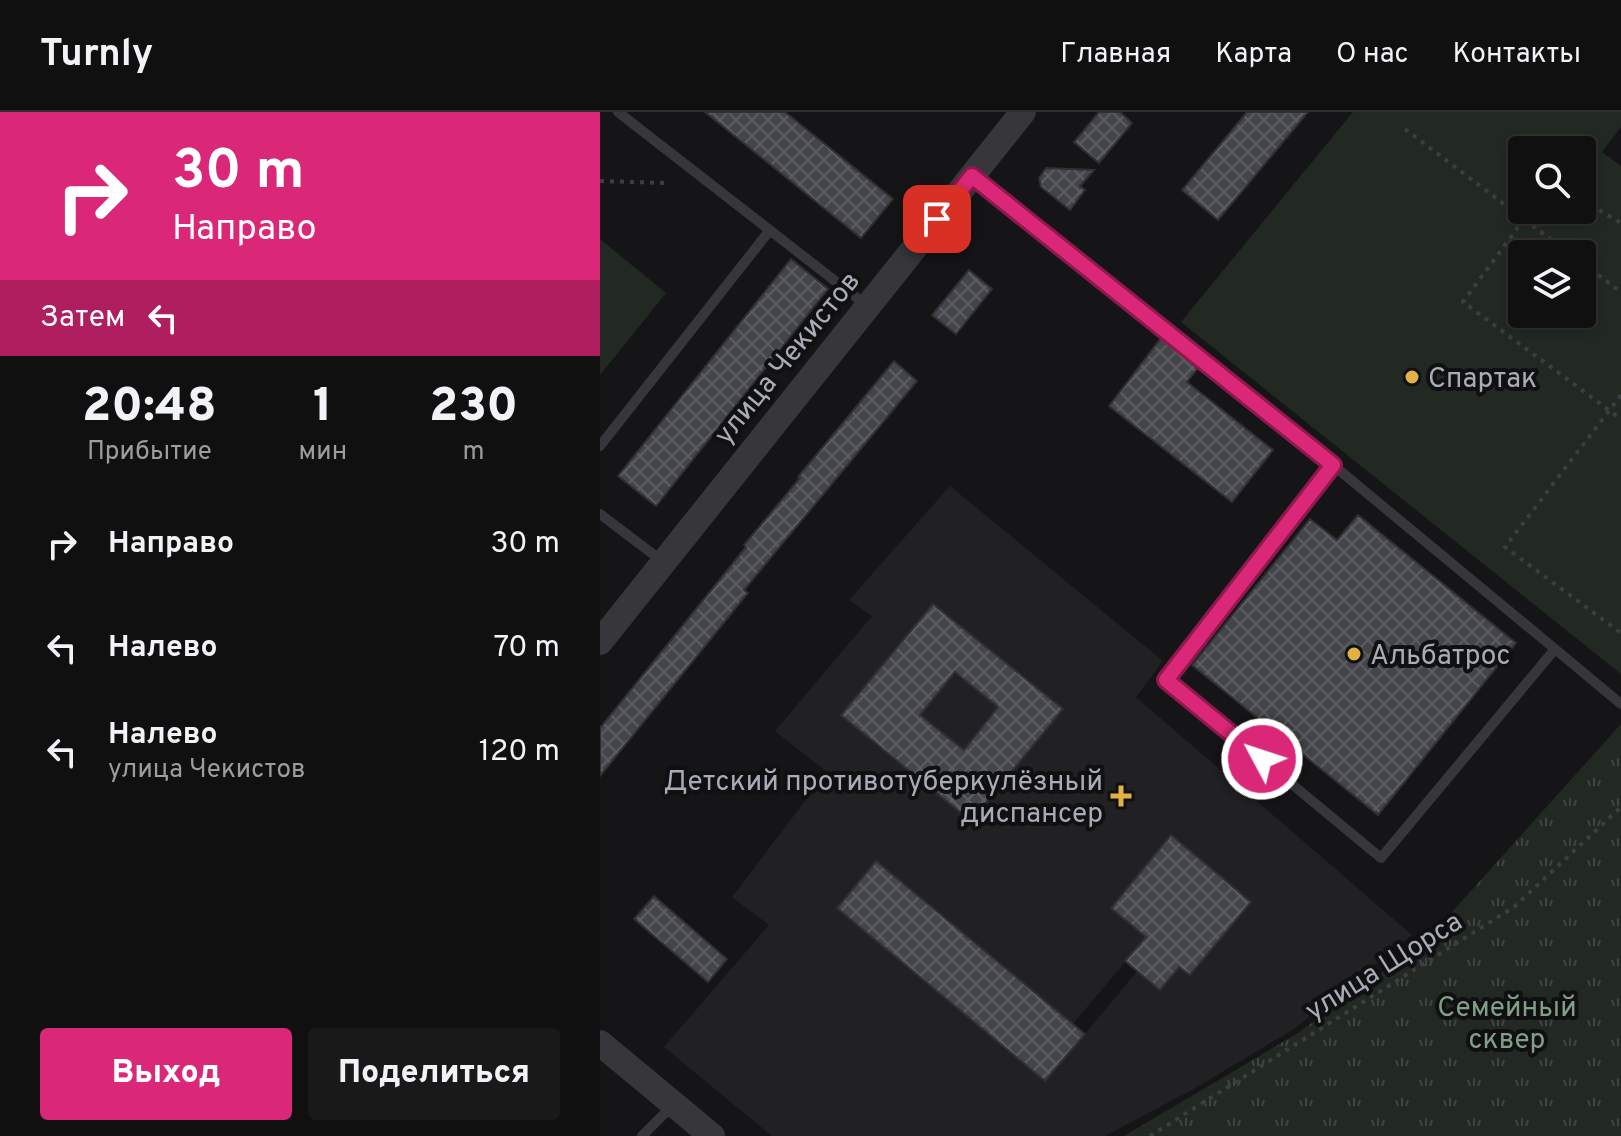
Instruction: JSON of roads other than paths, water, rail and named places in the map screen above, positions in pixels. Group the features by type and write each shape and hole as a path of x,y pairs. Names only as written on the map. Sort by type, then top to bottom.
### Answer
{"street":[{"name":"улица Чекистов","path":"600,642 1023,112"},
{"path":"600,1043 712,1136"}],"lane":[{"path":"618,112 867,306"},
{"path":"972,176 1333,465 1621,704"},
{"path":"600,446 770,230"},
{"path":"1333,465 1166,680 1333,819 1381,858 1555,649"},
{"path":"600,514 663,562"},
{"path":"642,1136 673,1105"}],"place":[{"name":"Спартак","path":"1412,377"},
{"name":"Альбатрос","path":"1354,654"},
{"name":"Детский противотуберкулёзный диспансер","path":"1121,796"}],"park label":[{"name":"Семейный сквер","path":"1507,1022"}]}
